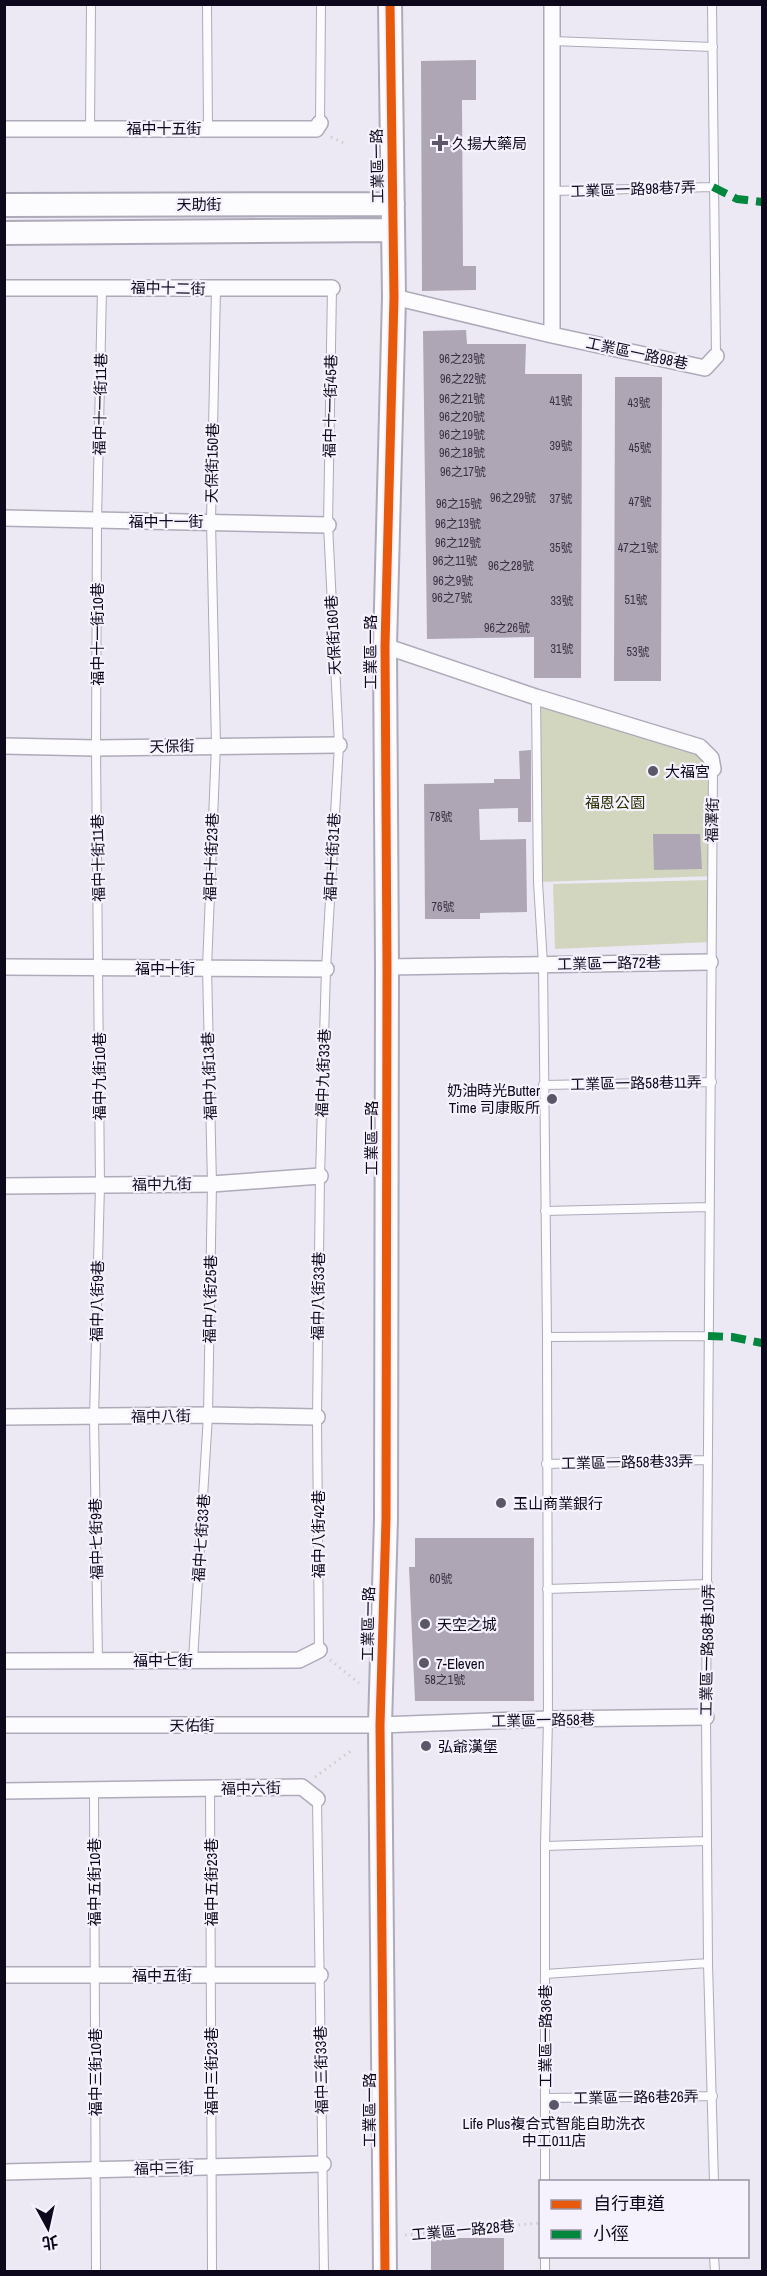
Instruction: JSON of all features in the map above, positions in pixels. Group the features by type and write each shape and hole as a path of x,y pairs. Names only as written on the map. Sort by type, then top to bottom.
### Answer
{"street":[{"name":"工業區一路","path":"386,2271 380,1725 386,1519 387,967 384,646 394,297 390,4"},
{"name":"工業區一路98巷7弄","path":"552,4 552,336"},
{"name":"福中十五街","path":"4,129 316,129 320,123"},
{"name":"天助街","path":"4,205 393,204"},
{"name":"天助街","path":"4,233 392,230"},
{"name":"福中十二街","path":"4,288 332,288"},
{"name":"工業區一路98巷","path":"394,297 552,336 705,368 716,356"},
{"name":"福中十一街","path":"4,518 328,525"},
{"name":"工業區一路","path":"384,646 536,697"},
{"name":"福澤街","path":"536,697 700,747 711,758 713,769"},
{"name":"天保街","path":"4,746 96,748 339,745"},
{"name":"工業區一路72巷","path":"387,967 710,962"},
{"name":"福中十街","path":"4,967 326,969"},
{"name":"福中九街","path":"4,1186 212,1184 320,1176"},
{"name":"福中八街","path":"4,1417 94,1418 208,1415 317,1417"},
{"name":"福中七街","path":"4,1661 299,1660 319,1650"},
{"name":"工業區一路58巷","path":"380,1725 706,1716"},
{"name":"天佑街","path":"4,1725 380,1725"},
{"name":"福中六街","path":"4,1791 302,1787 316,1799"},
{"name":"福中五街","path":"4,1975 320,1975"},
{"name":"福中三街","path":"4,2172 323,2164"}],"lane":[{"path":"90,129 91,4"},
{"path":"207,4 208,128"},
{"path":"320,123 321,4"},
{"name":"工業區一路98巷","path":"712,4 716,356"},
{"path":"552,41 713,47"},
{"name":"工業區一路98巷7弄","path":"552,191 713,187"},
{"name":"福中十一街11巷","path":"97,520 102,287"},
{"name":"福中十一街45巷","path":"328,525 332,288"},
{"name":"天保街150巷","path":"216,289 211,521 216,745"},
{"name":"福中十一街10巷","path":"96,748 97,520"},
{"name":"天保街160巷","path":"328,525 339,745"},
{"path":"536,697 538,882 543,964 547,1337 548,1719 545,1974 708,1963"},
{"name":"福中十街23巷","path":"207,968 216,745"},
{"name":"福中十街31巷","path":"326,969 339,745"},
{"name":"福中十街11巷","path":"96,748 99,968"},
{"name":"福澤街","path":"710,962 713,769"},
{"path":"710,962 712,1082"},
{"name":"福中九街10巷","path":"99,968 100,1185"},
{"name":"福中九街13巷","path":"207,968 212,1184"},
{"name":"福中九街33巷","path":"320,1176 326,969"},
{"name":"工業區一路58巷11弄","path":"543,1085 712,1082 708,1460"},
{"name":"福中八街33巷","path":"317,1417 320,1176"},
{"name":"福中八街25巷","path":"208,1415 212,1184"},
{"name":"福中八街9巷","path":"94,1418 100,1185"},
{"path":"545,1211 710,1208"},
{"path":"547,1337 708,1336"},
{"name":"福中七街33巷","path":"194,1660 208,1415"},
{"name":"福中八街42巷","path":"317,1417 319,1650"},
{"name":"福中七街9巷","path":"94,1418 98,1660"},
{"name":"工業區一路58巷33弄","path":"546,1464 708,1460"},
{"name":"工業區一路58巷10弄","path":"708,1460 706,1841 713,2096"},
{"path":"547,1589 708,1584"},
{"name":"福中五街23巷","path":"210,1788 211,1975"},
{"name":"福中五街10巷","path":"94,1790 94,1975"},
{"name":"福中六街","path":"316,1799 320,1975"},
{"path":"545,1846 706,1841"},
{"name":"工業區一路36巷","path":"545,1974 545,2180"},
{"name":"福中三街10巷","path":"94,1975 96,2271"},
{"name":"福中三街23巷","path":"211,1975 213,2271"},
{"name":"福中三街33巷","path":"320,1975 324,2271"},
{"name":"工業區一路6巷26弄","path":"546,2098 713,2096 714,2180"}],"path":[{"path":"319,1650 359,1683"},
{"path":"302,1787 352,1750"}],"green space":[{"name":"福恩公園","path":"536,697 711,758 715,876 538,882"},
{"path":"710,880 711,942 555,949 553,884"}],"building":[{"path":"476,60 476,100 462,100 463,266 476,266 476,290 422,291 421,61"},
{"path":"466,330 467,344 526,344 525,374 582,374 581,678 534,678 534,637 427,639 423,331"},
{"path":"615,377 662,377 661,681 614,681"},
{"path":"531,750 531,822 518,822 518,808 479,809 480,840 526,839 527,912 480,913 480,919 425,919 424,784 494,783 494,779 520,779 519,751"},
{"path":"653,834 700,834 702,869 654,870"},
{"path":"415,1538 534,1538 534,1701 415,1701 409,1567 415,1567"},
{"path":"431,2238 504,2238 504,2271 431,2271"}],"marked path":[{"path":"713,187 737,199 762,202"},
{"path":"708,1336 732,1337 762,1343"}],"cycle path":[{"path":"385,2272 380,1725 386,1519 385,646 394,297 390,4"}],"place":[{"name":"久揚大藥局","path":"440,143"},
{"name":"大福宮","path":"653,771"},
{"name":"奶油時光Butter Time 司康販所","path":"552,1099"},
{"name":"玉山商業銀行","path":"501,1503"},
{"name":"天空之城","path":"425,1624"},
{"name":"7-Eleven","path":"424,1663"},
{"name":"弘爺漢堡","path":"426,1746"},
{"name":"Life Plus複合式智能自助洗衣 中工011店","path":"554,2105"}]}
